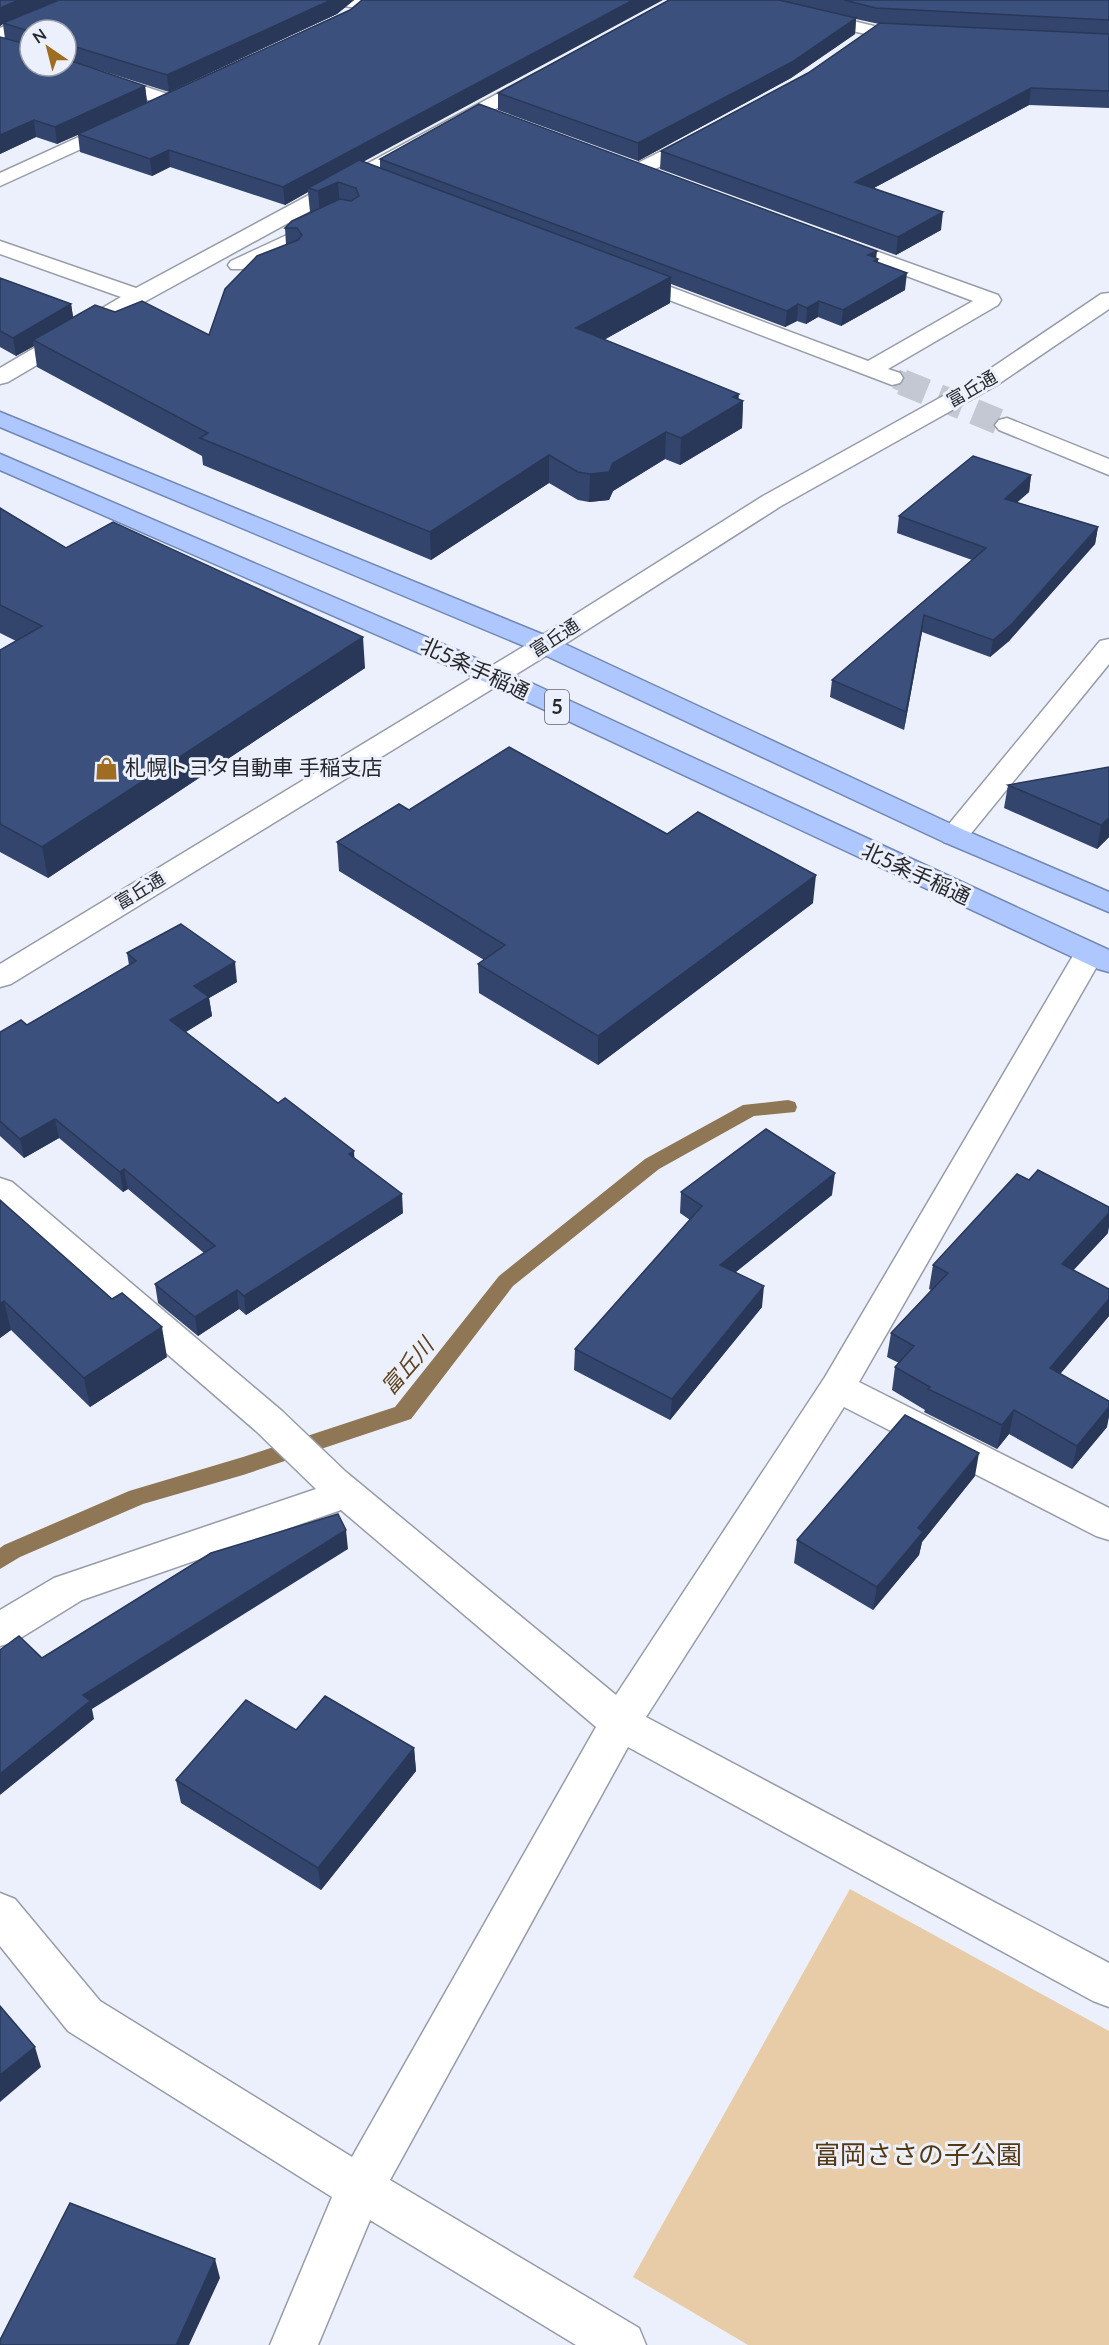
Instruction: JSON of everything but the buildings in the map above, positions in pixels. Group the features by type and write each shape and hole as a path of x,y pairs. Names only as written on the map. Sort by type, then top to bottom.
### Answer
{"highway":[{"name":"5","path":"0,419 545,645 954,836 1109,903"},
{"name":"北5条手稲通","path":"0,461 494,676 1099,958"}],"street":[{"path":"3,42 79,0"},
{"path":"336,0 366,2"},
{"path":"743,0 874,32 933,34"},
{"path":"344,20 366,2"},
{"path":"855,45 874,32"},
{"path":"0,180 176,98 78,70"},
{"path":"0,377 138,296 552,71"},
{"path":"478,111 500,119"},
{"path":"639,170 719,127"},
{"path":"617,162 661,178"},
{"path":"360,176 382,185"},
{"path":"814,235 990,300 871,369"},
{"path":"0,247 138,296"},
{"path":"615,273 896,380"},
{"name":"富丘通","path":"0,977 545,645 772,501 989,380 1109,299"},
{"path":"1007,425 1109,468"},
{"path":"954,836 1109,647"},
{"path":"294,2345 360,2188 620,1723 838,1388 1099,958"},
{"path":"0,1190 269,1421 340,1487 620,1723 1109,1986"},
{"path":"838,1388 1109,1526"},
{"path":"0,1630 68,1588 340,1487"},
{"path":"0,1912 84,2016 360,2188 622,2345"}],"lane":[{"path":"237,265 328,220"},
{"path":"213,255 260,275"}],"green space":[{"name":"富岡ささの子公園","path":"850,1889 1109,2031 1109,2345 748,2345 633,2277"}],"waterway":[{"name":"富丘川","path":"0,1560 12,1551 137,1497 243,1466 403,1413 506,1281 652,1164 750,1110 788,1107"}],"tunnel":[{"path":"896,379 906,383"},
{"path":"902,382 1007,425"}],"place":[{"name":"札幌トヨタ自動車 手稲支店","path":"107,768"}]}
